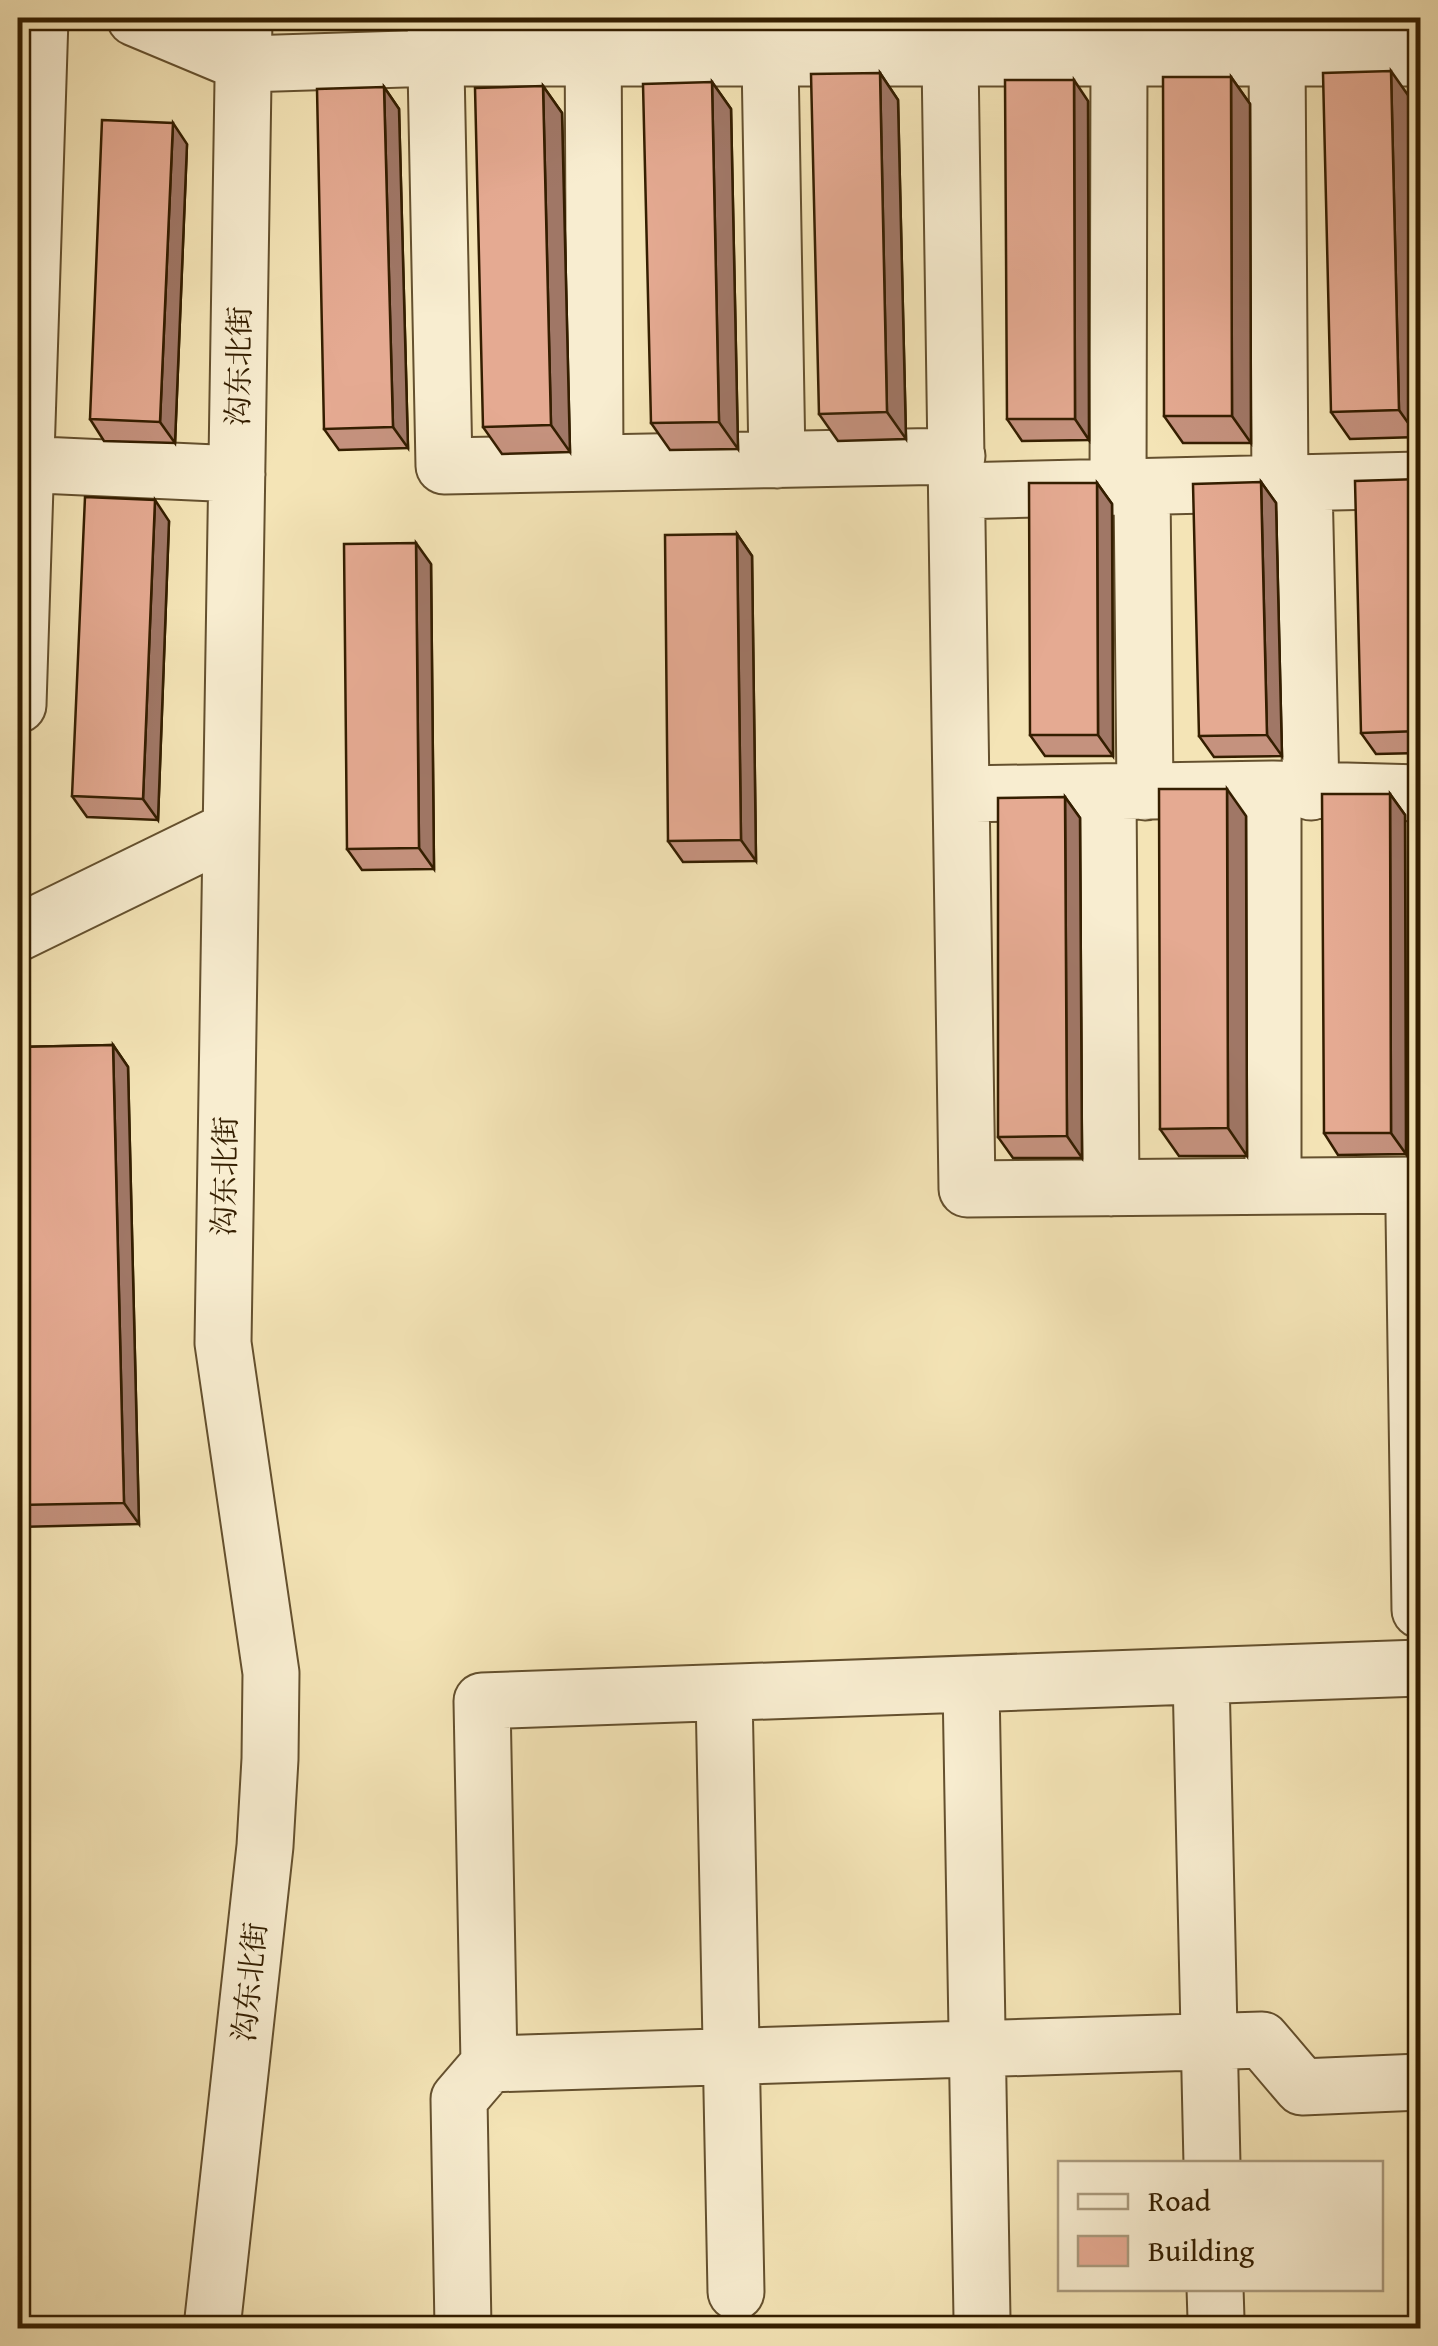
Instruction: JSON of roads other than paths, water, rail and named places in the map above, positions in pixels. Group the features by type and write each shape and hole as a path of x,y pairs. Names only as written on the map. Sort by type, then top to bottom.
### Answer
{"street":[{"path":"18,705 21,464 40,18"},
{"path":"135,18 244,41 593,38 761,45 1251,44 1420,58"},
{"path":"436,38 444,466 776,460 1130,487 1420,480"},
{"path":"593,38 595,463"},
{"name":"沟东北街","path":"212,2328 265,1846 271,1673 223,1342 244,41"},
{"path":"1103,44 1130,487 1126,792 1110,1188"},
{"path":"1251,44 1292,483 1292,791 1273,1186"},
{"path":"761,45 776,460"},
{"path":"931,45 957,474 967,1188 1420,1185"},
{"path":"21,464 237,474"},
{"path":"962,794 1420,793"},
{"path":"18,933 231,829"},
{"path":"1420,1205 1414,1214 1420,1610"},
{"path":"463,2328 460,2099 490,2064 482,1701 1420,1668"},
{"path":"1202,1676 1212,2161"},
{"path":"970,1684 982,2318"},
{"path":"724,1693 736,2292"},
{"path":"490,2064 1262,2040 1302,2086 1420,2082"}]}
